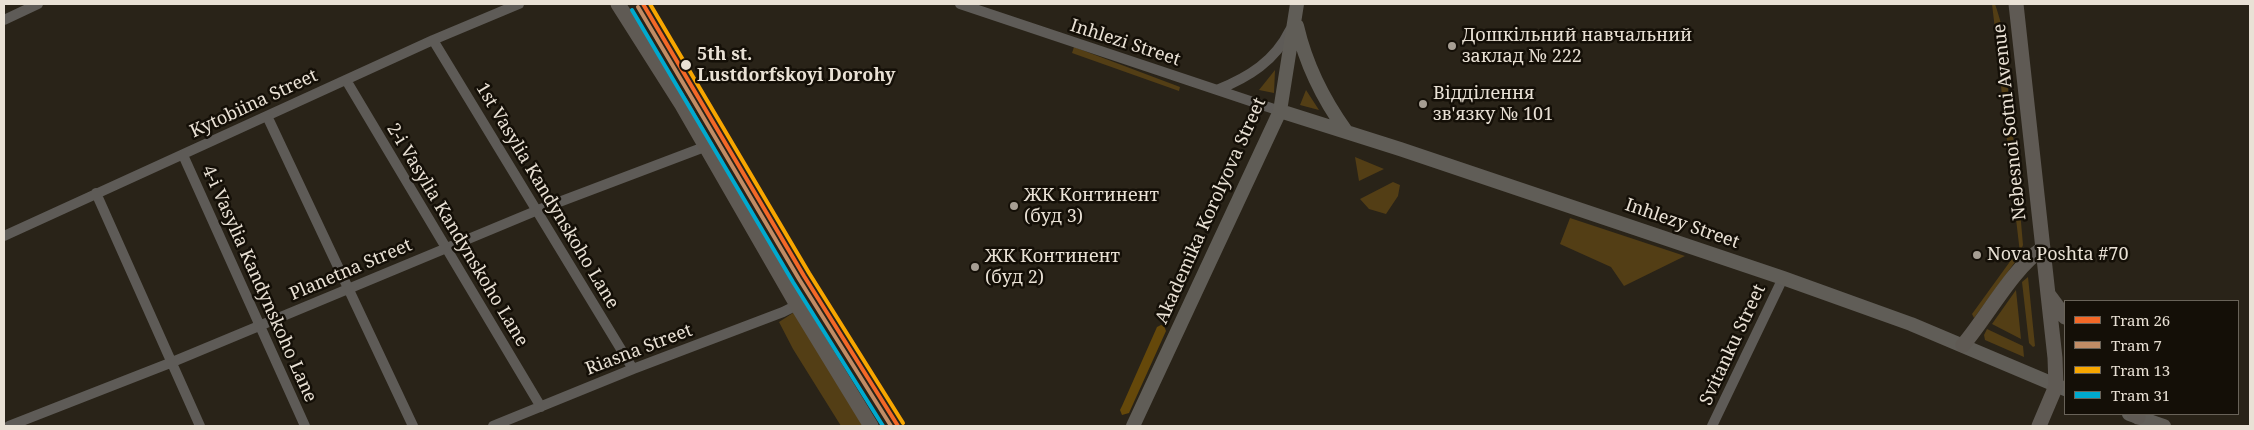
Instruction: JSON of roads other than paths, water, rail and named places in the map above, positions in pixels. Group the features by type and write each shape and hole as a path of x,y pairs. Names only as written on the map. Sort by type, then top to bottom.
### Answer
{"main road":[{"path":"618,4 707,146 796,305 871,426"},
{"name":"Akademika Korolyova Street","path":"1133,426 1280,111 1296,20 1297,4"},
{"name":"Nebesnoi Sotni Avenue","path":"2016,4 2042,249 2060,388"},
{"path":"1296,20 1307,60 1316,83 1346,131"},
{"name":"Inhlezy Street","path":"1280,111 1346,131 1783,278 1911,324 2060,388"},
{"path":"1963,345 1982,322 2027,259 2042,249"},
{"path":"2048,293 2064,316"},
{"path":"2039,426 2060,388"},
{"path":"2133,415 2164,426"}],"street":[{"path":"4,20 38,4"},
{"name":"Kytobiina Street","path":"4,236 433,40 519,4"},
{"name":"Inhlezi Street","path":"960,4 1280,111"},
{"path":"1218,90 1241,80 1259,69 1274,55 1286,39 1296,20"},
{"name":"1st Vasylia Kandynskoho Lane","path":"433,40 633,369"},
{"name":"2-i Vasylia Kandynskoho Lane","path":"346,80 542,407"},
{"path":"267,116 413,426"},
{"name":"Planetna Street","path":"8,426 170,363 538,210 707,146"},
{"name":"4-i Vasylia Kandynskoho Lane","path":"183,155 305,426"},
{"path":"96,194 170,363 200,426"},
{"name":"Svitanku Street","path":"1712,426 1783,278"},
{"name":"Riasna Street","path":"494,426 511,423 542,407 633,369 783,312 796,305"}],"tram line":[{"name":"26","path":"643,4 804,276 898,426"},
{"name":"13","path":"650,4 809,273 903,423"},
{"name":"7","path":"638,7 799,279 891,426"},
{"name":"31","path":"632,10 793,282 883,426"}],"place":[{"name":"Дошкільний навчальний заклад № 222","path":"1452,46"},
{"name":"5th st. Lustdorfskoyi Dorohy","path":"686,65"},
{"name":"Відділення зв'язку № 101","path":"1423,104"},
{"name":"ЖК Континент (буд 3)","path":"1014,206"},
{"name":"Nova Poshta #70","path":"1977,255"},
{"name":"ЖК Континент (буд 2)","path":"975,267"}]}
